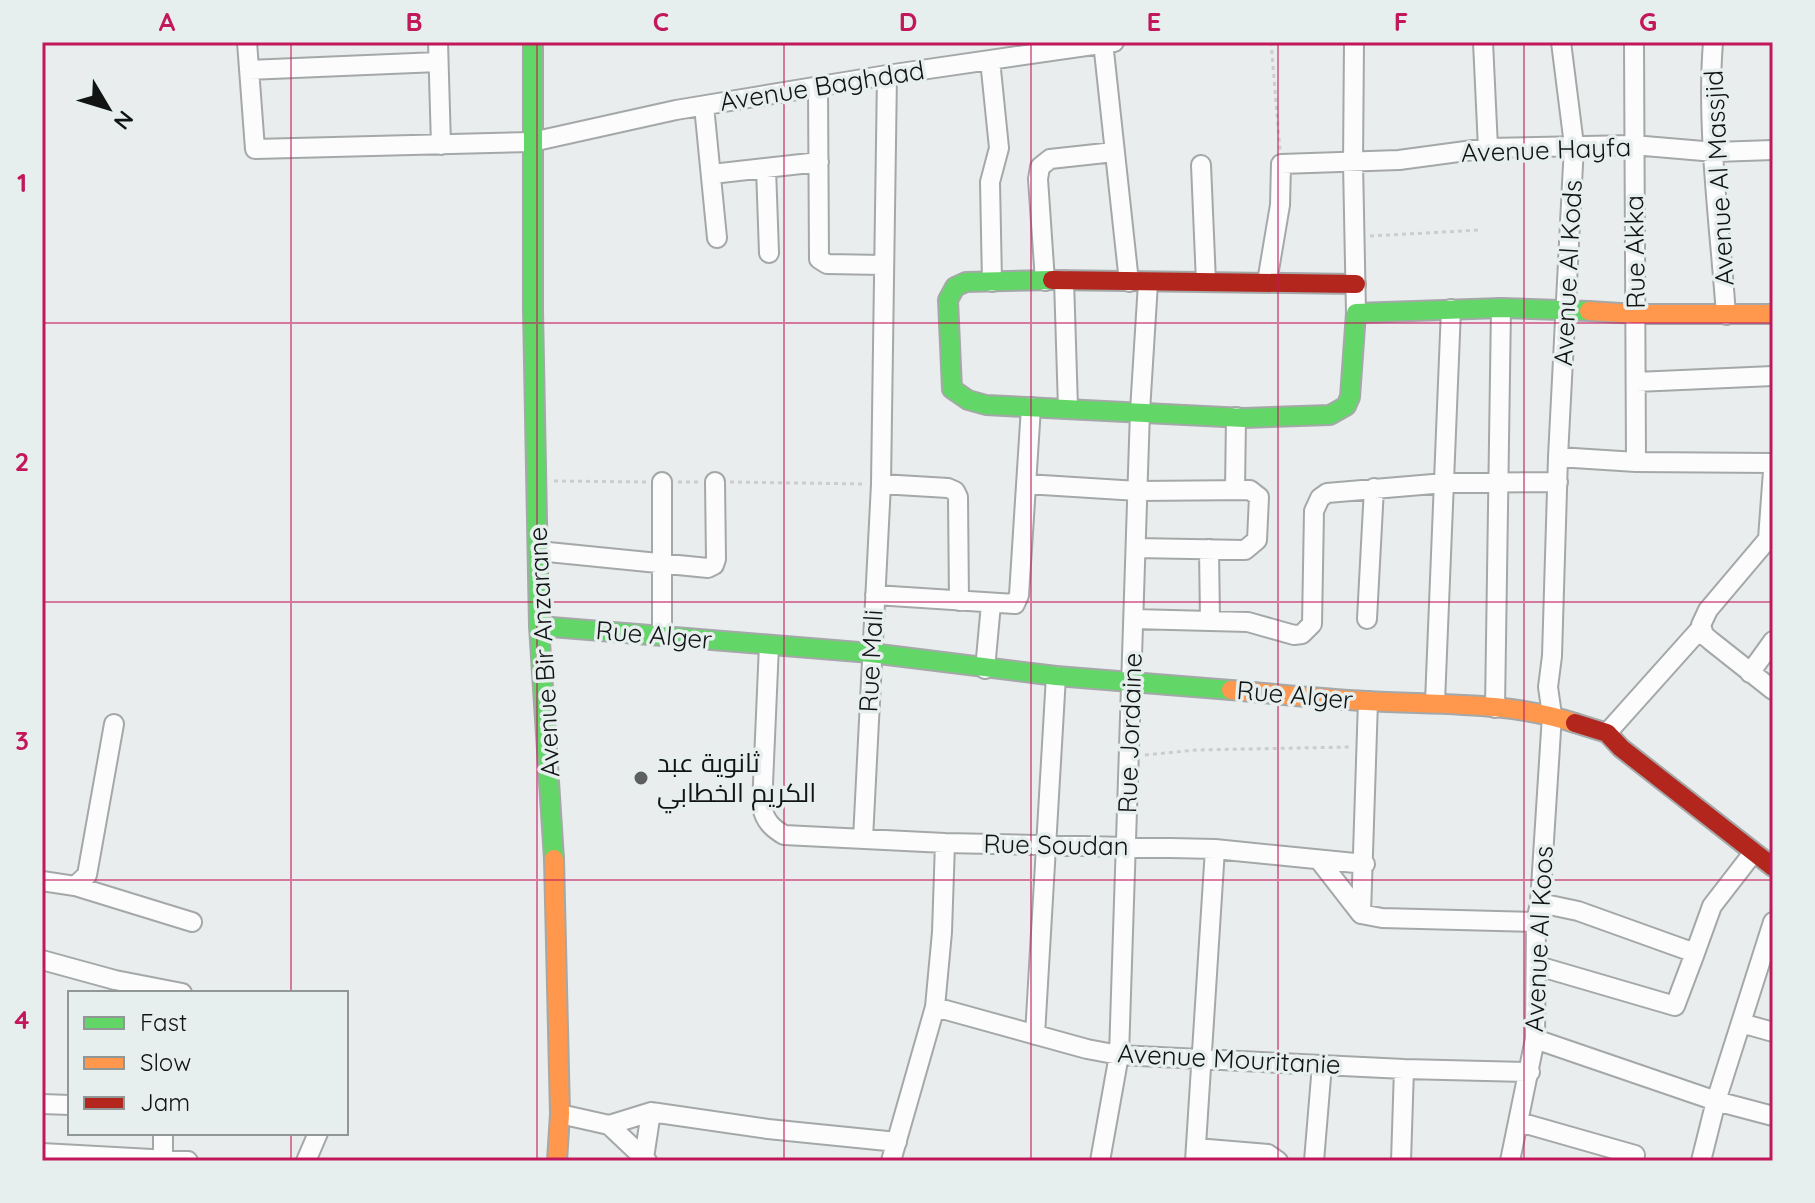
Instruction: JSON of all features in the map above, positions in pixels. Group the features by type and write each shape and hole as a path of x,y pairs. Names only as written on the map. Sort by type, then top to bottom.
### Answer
{"street":[{"path":"247,42 249,70 438,62"},
{"path":"438,42 441,145"},
{"name":"Avenue Bir Anzarane","path":"533,42 533,310 539,626 551,789 558,954 560,1114 557,1161"},
{"path":"1354,42 1353,163 1356,284 1356,313 1350,397 1346,406 1330,415 1236,417 979,404 952,389 948,300 955,287 966,282 1356,284"},
{"path":"1483,42 1488,148"},
{"name":"Avenue Al Kods","path":"1558,482 1574,145 1561,42"},
{"name":"Rue Akka","path":"1634,42 1636,462"},
{"name":"Avenue Al Massjid","path":"1713,42 1715,152 1726,315"},
{"path":"1107,43 1114,152 1129,282"},
{"name":"Avenue Baghdad","path":"249,70 255,149 441,145 532,142 818,86 1107,43"},
{"path":"990,60 999,148 990,182 992,282"},
{"name":"Rue Mali","path":"863,839 881,484 887,75"},
{"path":"818,86 821,262 884,265"},
{"path":"704,106 717,238"},
{"name":"Avenue Hayfa","path":"1281,164 1353,163 1488,148 1574,145 1633,145 1715,152 1773,150"},
{"path":"1068,408 1055,281 1038,179 1040,167 1050,159 1114,152"},
{"path":"712,174 819,162"},
{"path":"1267,282 1280,205 1281,164"},
{"path":"1201,165 1206,282"},
{"path":"766,168 769,253"},
{"name":"Rue Jordaine","path":"1100,1161 1119,1055 1140,411 1148,283"},
{"path":"1495,708 1501,308"},
{"path":"1356,313 1501,308 1636,314 1773,314"},
{"path":"1435,702 1451,309"},
{"path":"1636,382 1773,376"},
{"path":"875,595 1015,604 1019,595 1031,407"},
{"path":"1235,490 1236,417"},
{"path":"1558,457 1636,462 1773,463"},
{"path":"1773,471 1770,541 1701,621 1701,628 1711,641 1773,690"},
{"path":"662,482 662,635"},
{"path":"538,551 708,568 714,565 716,559 715,482"},
{"path":"1134,619 1258,624 1294,635 1309,630 1312,624 1314,520 1317,504 1327,493 1445,483 1558,482"},
{"name":"Avenue Al Koos","path":"1510,1161 1535,1039 1536,922 1540,903 1552,715 1548,687 1552,656 1558,482"},
{"path":"881,484 955,491 958,497 959,601"},
{"path":"1026,484 1138,491 1250,490 1259,497 1257,540 1245,550 1136,548"},
{"path":"1367,619 1374,488"},
{"path":"1209,549 1210,620"},
{"path":"985,669 991,604"},
{"name":"Rue Alger","path":"539,626 871,653 1056,676 1368,701 1435,702 1552,715 1607,733 1631,756 1773,867"},
{"path":"1607,733 1701,628"},
{"path":"1750,673 1773,641"},
{"name":"Rue Soudan","path":"769,645 762,807 770,826 784,835 945,843 1215,849 1365,864"},
{"path":"1035,1035 1056,676"},
{"path":"1361,914 1368,701"},
{"path":"75,886 82,882 89,870 114,724"},
{"path":"891,1161 935,1007 942,932 945,843"},
{"path":"1215,849 1196,1155 1268,1154 1278,1161"},
{"path":"1538,966 1675,1006 1712,906 1753,853"},
{"path":"1319,860 1361,914 1382,918 1536,922"},
{"path":"42,881 75,886 192,922"},
{"path":"1540,903 1578,911 1695,953"},
{"path":"1701,1161 1741,1023 1767,963 1773,922"},
{"path":"42,960 115,986 161,991"},
{"name":"Avenue Mouritanie","path":"935,1007 1119,1055 1530,1072"},
{"path":"1741,1023 1773,1032"},
{"path":"1535,1039 1716,1101 1773,1116"},
{"path":"1314,1161 1322,1065"},
{"path":"1401,1161 1404,1069"},
{"path":"42,1104 68,1105"},
{"path":"560,1114 609,1125 651,1112 768,1129 897,1142"},
{"path":"645,1160 651,1112"},
{"path":"1519,1122 1635,1155"},
{"path":"609,1125 645,1160"},
{"path":"163,1135 163,1160"},
{"path":"306,1161 317,1135"},
{"path":"42,1153 188,1161"}],"path":[{"path":"1271,42 1281,164"},
{"path":"1355,237 1480,230"},
{"path":"1129,757 1196,750 1295,749 1305,746 1367,748"}],"traffic: fast":[{"path":"533,42 533,310 539,626 554,859"},
{"path":"1052,280 966,282 955,287 948,300 952,389 968,400 986,405 1244,418 1330,415 1346,406 1350,397 1356,313 1501,308 1589,311"},
{"path":"539,626 871,653 1056,676 1231,690"}],"traffic: slow":[{"path":"1589,311 1773,314"},
{"path":"1231,690 1350,700 1498,707 1575,723"},
{"path":"554,859 560,1114 557,1161"}],"traffic: jam":[{"path":"1052,280 1356,284"},
{"path":"1575,723 1607,733 1621,748 1773,867"}],"place":[{"name":"ثانوية عبد الكريم الخطابي","path":"641,778"}]}
